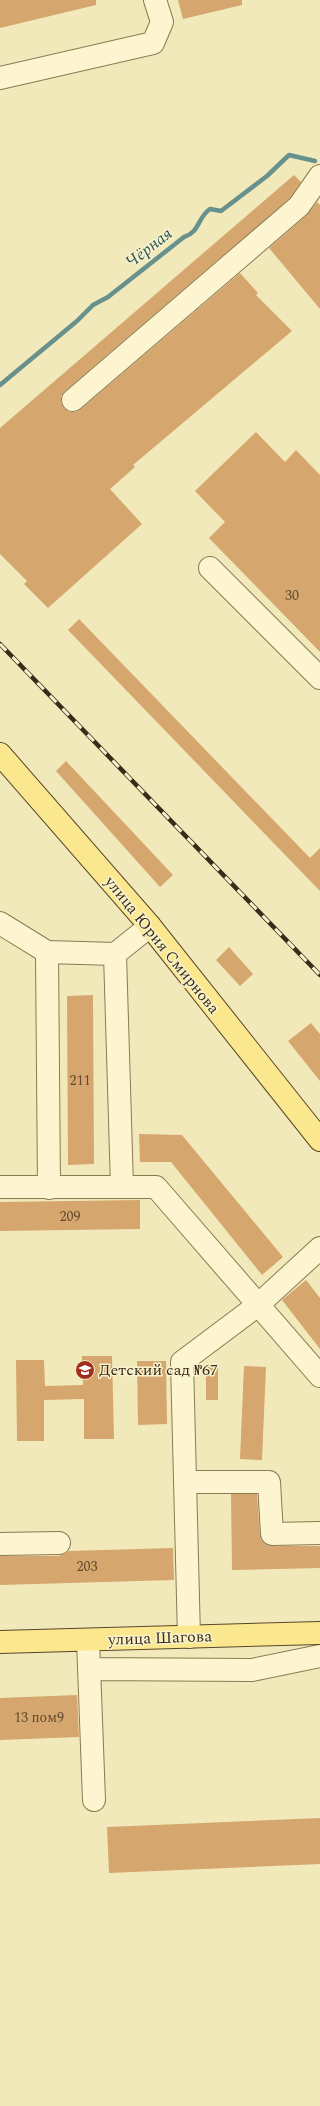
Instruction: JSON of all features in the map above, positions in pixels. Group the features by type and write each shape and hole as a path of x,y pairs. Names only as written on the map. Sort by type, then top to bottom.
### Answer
{"main road":[{"name":"улица Юрия Смирнова","path":"0,754 150,926 320,1140"},
{"name":"улица Шагова","path":"0,1642 320,1633"}],"lane":[{"path":"0,78 153,43 162,22 156,0"},
{"path":"73,400 299,206 320,176"},
{"path":"210,568 320,678"},
{"path":"0,923 47,952 115,954 150,926"},
{"path":"47,952 49,1188"},
{"path":"115,954 122,1187"},
{"path":"0,1187 156,1187 320,1376"},
{"path":"189,1637 182,1362 258,1305 320,1248"},
{"path":"185,1482 269,1482 272,1534 320,1533"},
{"path":"0,1544 59,1543"},
{"path":"88,1640 94,1800"},
{"path":"89,1669 252,1670 320,1656"}],"building":[{"path":"0,0 96,0 96,5 0,28"},
{"path":"178,0 242,0 242,5 183,19"},
{"path":"294,175 301,182 290,198 61,396 61,402 64,408 69,412 75,412 81,409 240,273 258,293 256,295 292,331 133,465 135,467 110,489 142,524 48,608 24,584 27,581 0,554 0,428"},
{"path":"317,202 320,205 320,309 269,248 307,215"},
{"path":"256,432 285,462 296,450 320,475 320,652 209,538 225,522 195,491"},
{"path":"79,619 310,858 320,848 320,891 68,630"},
{"path":"66,761 173,875 160,887 56,771"},
{"path":"229,947 253,974 240,986 216,960"},
{"path":"93,995 94,1164 68,1165 67,996"},
{"path":"311,1023 320,1034 320,1081 288,1041"},
{"path":"139,1134 182,1135 283,1257 262,1275 171,1162 140,1162"},
{"path":"140,1200 140,1229 0,1231 0,1202"},
{"path":"306,1280 320,1298 320,1349 282,1300"},
{"path":"82,1356 112,1356 114,1439 84,1439 84,1399 44,1400 44,1441 17,1441 16,1360 44,1360 45,1386 83,1385"},
{"path":"137,1361 166,1361 167,1424 138,1425"},
{"path":"244,1366 266,1367 262,1460 240,1459"},
{"path":"206,1367 218,1367 218,1400 206,1400"},
{"path":"231,1494 257,1494 260,1535 261,1540 266,1545 320,1546 320,1568 232,1570"},
{"path":"173,1548 174,1580 0,1585 0,1556 59,1556 69,1551"},
{"path":"77,1695 79,1737 0,1740 0,1698"},
{"path":"320,1818 320,1864 109,1873 107,1827"}],"waterway":[{"name":"Чёрная","path":"0,385 77,321 93,305 108,297 184,237 193,232 203,216 210,209 221,211 267,176 289,155 315,161"}],"railway":[{"path":"0,644 320,975"}],"place":[{"name":"Детский сад №67","path":"85,1370"}]}
